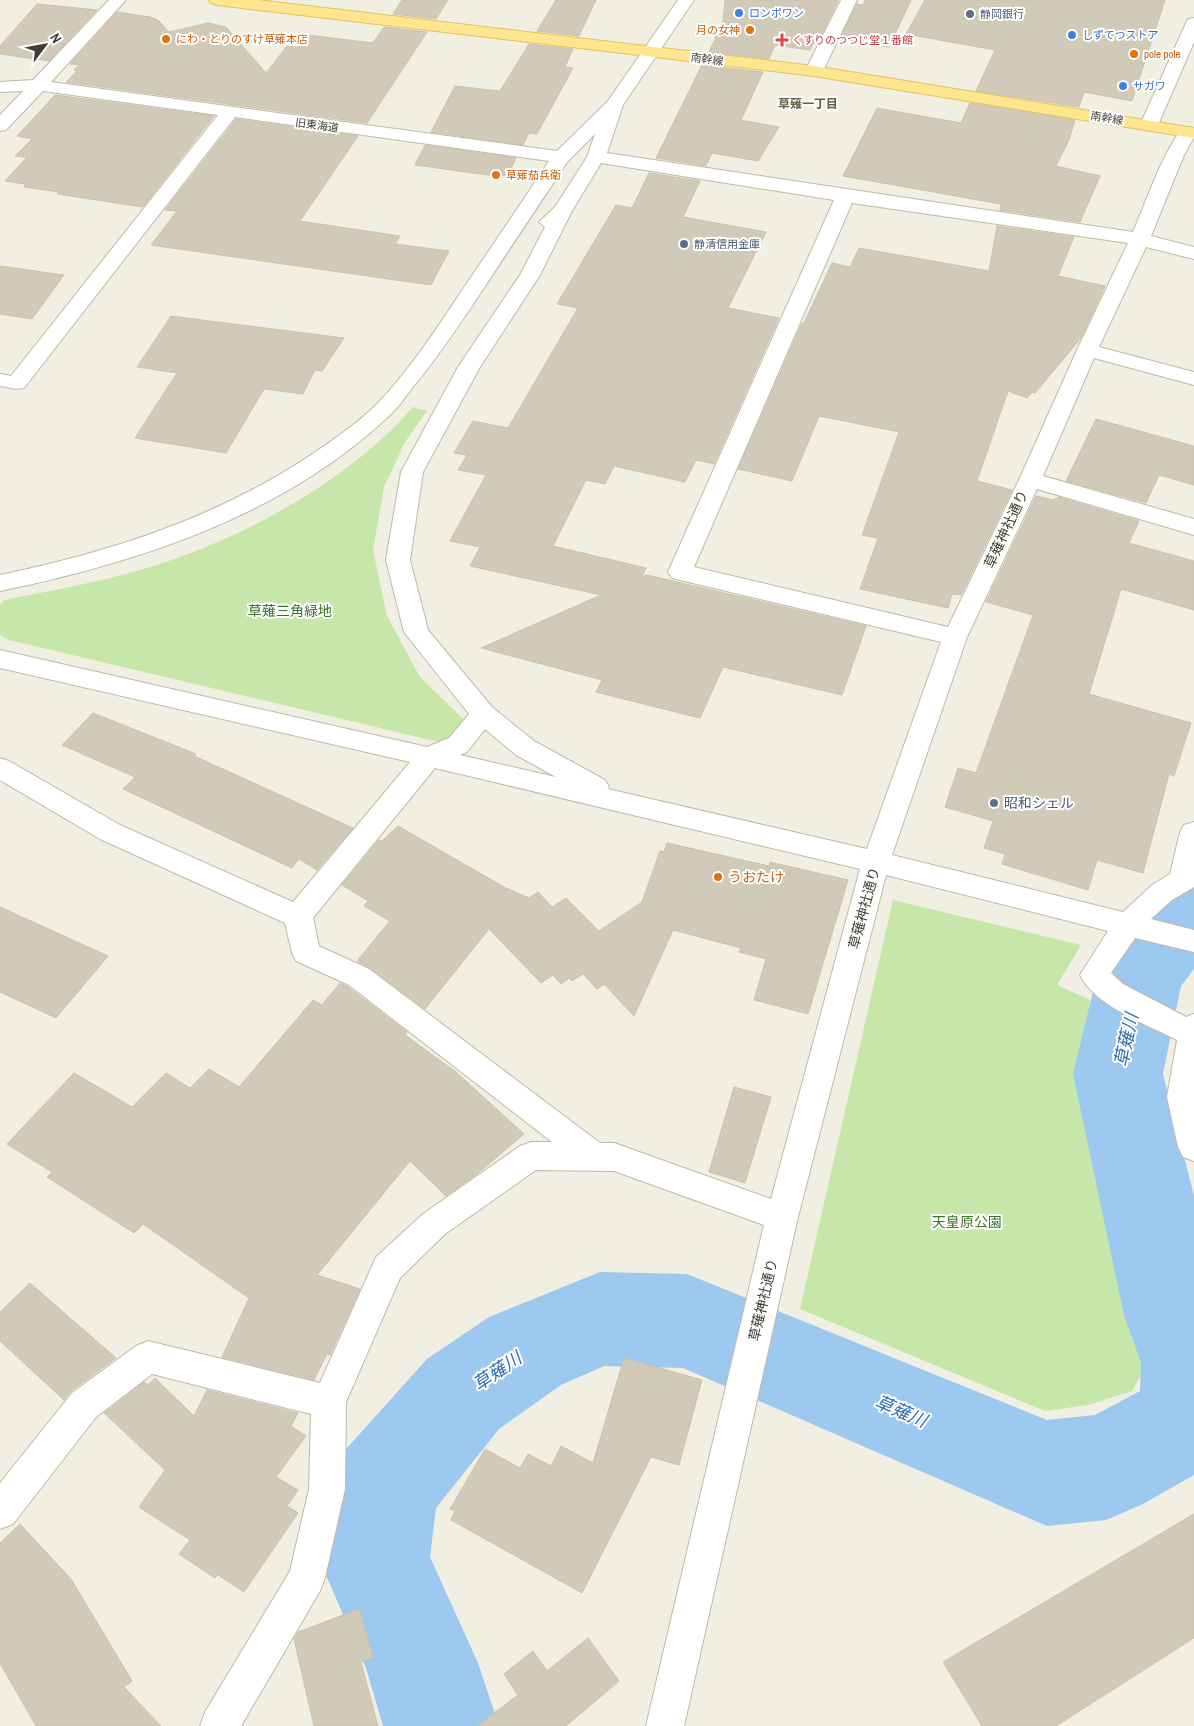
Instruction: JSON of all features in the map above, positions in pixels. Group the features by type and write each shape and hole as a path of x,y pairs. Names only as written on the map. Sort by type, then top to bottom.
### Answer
{"main road":[{"name":"南幹線","path":"218,0 814,71 1191,133"}],"street":[{"path":"0,126 118,0"},
{"path":"0,583 63,570 132,550 196,527 255,499 299,473 339,446 384,409 431,352 562,158 614,105 686,0"},
{"path":"814,71 849,0"},
{"path":"1149,125 1194,23"},
{"name":"旧東海道","path":"0,87 38,85 562,158"},
{"path":"614,105 596,157 562,211 530,275 469,367 412,472 398,560 416,632 483,714 525,748 631,805"},
{"path":"0,380 16,383 229,113"},
{"name":"草薙神社通り","path":"665,1726 782,1217 876,862 956,637 1030,480 1087,350 1140,239 1175,155 1191,133"},
{"path":"596,157 1140,239 1194,252"},
{"path":"845,196 680,572 956,637"},
{"path":"465,302 562,211"},
{"path":"1087,350 1194,379"},
{"path":"1030,480 1194,527"},
{"path":"2,661 429,757 876,862 1194,942"},
{"path":"298,916 429,757 458,745 483,714"},
{"path":"0,768 110,832 298,916"},
{"path":"1194,832 1188,877 1151,902 1128,924 1094,976 1113,993 1193,1032 1182,1098 1194,1147"},
{"path":"298,916 306,953 359,978 593,1156"},
{"path":"219,1726 307,1578 327,1489 330,1402 388,1268 434,1224 531,1156 614,1157 782,1217"},
{"path":"0,1511 84,1405 148,1357 330,1402"}],"green space":[{"name":"草薙三角緑地","path":"413,407 427,411 405,442 384,487 373,550 387,616 420,677 464,720 460,730 439,742 9,640 0,635 0,605 4,600 89,583 140,570 177,558 252,526 323,485 356,461 386,435"},
{"name":"天皇原公園","path":"893,900 1081,945 1057,985 1090,1000 1087,1093 1145,1367 1132,1391 1088,1405 1045,1411 800,1309"}],"building":[{"path":"402,0 448,0 436,19 393,14"},
{"path":"556,0 596,0 579,36 537,31"},
{"path":"725,0 838,1 821,36 817,36 810,50 775,45 769,59 709,52 716,37 714,37 723,21"},
{"path":"865,0 911,0 889,47 840,39 857,4 863,5"},
{"path":"925,0 1165,0 1132,101 1084,92 1079,107 976,91 995,50 906,34"},
{"path":"37,4 97,10 49,61 0,54 0,46"},
{"path":"117,12 158,20 169,32 208,23 226,27 266,73 287,46 297,47 308,35 373,43 384,27 427,32 367,123 66,82 77,71 74,70 79,65 70,64"},
{"path":"529,44 573,49 565,67 573,68 537,134 529,133 523,145 431,132 455,86 500,91"},
{"path":"702,65 763,72 741,120 779,127 758,161 712,153 706,166 656,158"},
{"path":"55,95 214,116 143,207 57,194 59,192 24,187 25,184 5,181 27,157 15,156 32,139 17,136"},
{"path":"970,103 1075,120 1069,140 1056,166 1100,176 1080,222 1000,210 1001,204 843,176 877,108 961,123"},
{"path":"236,119 358,136 300,221 400,236 395,244 449,251 431,285 151,245 177,211 165,210"},
{"path":"425,145 516,158 508,175 495,176 415,165"},
{"path":"649,173 700,181 683,217 766,232 728,308 779,318 714,464 696,460 685,482 614,466 605,484 586,480 553,546 646,568 642,577 647,575 866,626 842,695 723,667 700,718 596,692 602,680 481,648 601,595 470,566 480,547 450,541 486,475 458,470 467,455 454,453 473,421 508,428 578,308 557,304 616,205 632,208"},
{"path":"997,226 1074,237 1058,276 1105,286 1081,338 1035,393 1032,392 1027,398 1008,391 977,481 1012,490 961,595 952,594 948,608 860,589 878,538 862,535 899,432 819,416 792,481 738,469 802,323 804,323 832,263 850,267 859,248 989,271"},
{"path":"0,266 64,275 32,319 0,314"},
{"path":"171,316 344,338 322,371 315,370 303,394 264,389 226,453 135,438 177,373 137,367"},
{"path":"1096,419 1194,446 1194,485 1159,475 1146,503 1066,481"},
{"path":"1036,496 1054,500 1058,497 1139,521 1129,543 1194,561 1194,610 1121,589 1089,694 1191,723 1174,776 1169,774 1143,873 1097,860 1088,890 1002,864 1005,854 984,848 993,821 945,807 958,768 976,773 1033,615 986,602"},
{"path":"93,713 196,754 194,756 353,828 317,870 299,859 292,868 123,789 135,777 62,745"},
{"path":"398,826 504,887 529,898 538,892 552,907 566,898 599,931 642,902 660,851 664,852 667,843 769,866 770,862 848,880 808,1014 754,1000 766,959 739,952 741,948 673,930 634,1016 604,984 597,989 583,974 572,981 569,978 561,984 553,975 541,983 489,929 425,1009 370,968 357,961 390,921 364,906 368,901 342,885 379,840 382,841"},
{"path":"0,907 108,956 56,1018 0,992"},
{"path":"340,983 407,1032 405,1035 456,1072 524,1134 477,1174 446,1196 410,1161 317,1275 360,1289 330,1355 327,1354 314,1380 222,1357 249,1298 143,1224 134,1233 47,1177 52,1172 7,1144 74,1073 132,1107 166,1073 190,1088 209,1069 239,1087 313,1000 322,1005"},
{"path":"734,1087 771,1097 745,1183 709,1172"},
{"path":"30,1283 116,1358 71,1391 64,1400 0,1341 0,1312"},
{"path":"624,1358 702,1380 679,1465 651,1457 582,1593 451,1520 455,1511 450,1509 485,1449 520,1468 528,1454 551,1466 561,1446 593,1463"},
{"path":"155,1378 194,1416 207,1390 298,1413 291,1426 306,1436 276,1477 298,1490 287,1506 298,1513 244,1592 218,1575 215,1578 179,1554 190,1540 139,1507 165,1470 104,1413 144,1382 148,1385"},
{"path":"1194,1514 1194,1638 1056,1726 982,1726 943,1662"},
{"path":"20,1524 71,1579 132,1681 124,1687 161,1726 36,1726 0,1663 0,1543"},
{"path":"359,1609 373,1657 361,1662 378,1726 314,1726 294,1639 298,1632"},
{"path":"588,1638 619,1681 566,1726 477,1726 518,1695 504,1674 533,1651 547,1671"}],"waterway":[{"name":"草薙川","path":"441,1726 421,1663 375,1561 385,1486 463,1394 525,1351 600,1319 687,1321 1047,1473 1106,1467 1191,1419 1192,1363 1174,1315 1118,1074 1140,975 1174,932 1194,920"}],"place":[{"name":"ロンポワン","path":"739,13"},
{"name":"静岡銀行","path":"970,14"},
{"name":"月の女神","path":"750,30"},
{"name":"しずてつストア","path":"1072,35"},
{"name":"にわ・とりのすけ草薙本店","path":"166,39"},
{"name":"くすりのつつじ堂１番館","path":"782,40"},
{"name":"pole pole","path":"1134,54"},
{"name":"サガワ","path":"1123,86"},
{"name":"草薙茄兵衛","path":"496,175"},
{"name":"静清信用金庫","path":"684,244"},
{"name":"昭和シェル","path":"994,803"},
{"name":"うおたけ","path":"718,877"}],"district":[{"name":"草薙一丁目","path":"808,104"}]}
